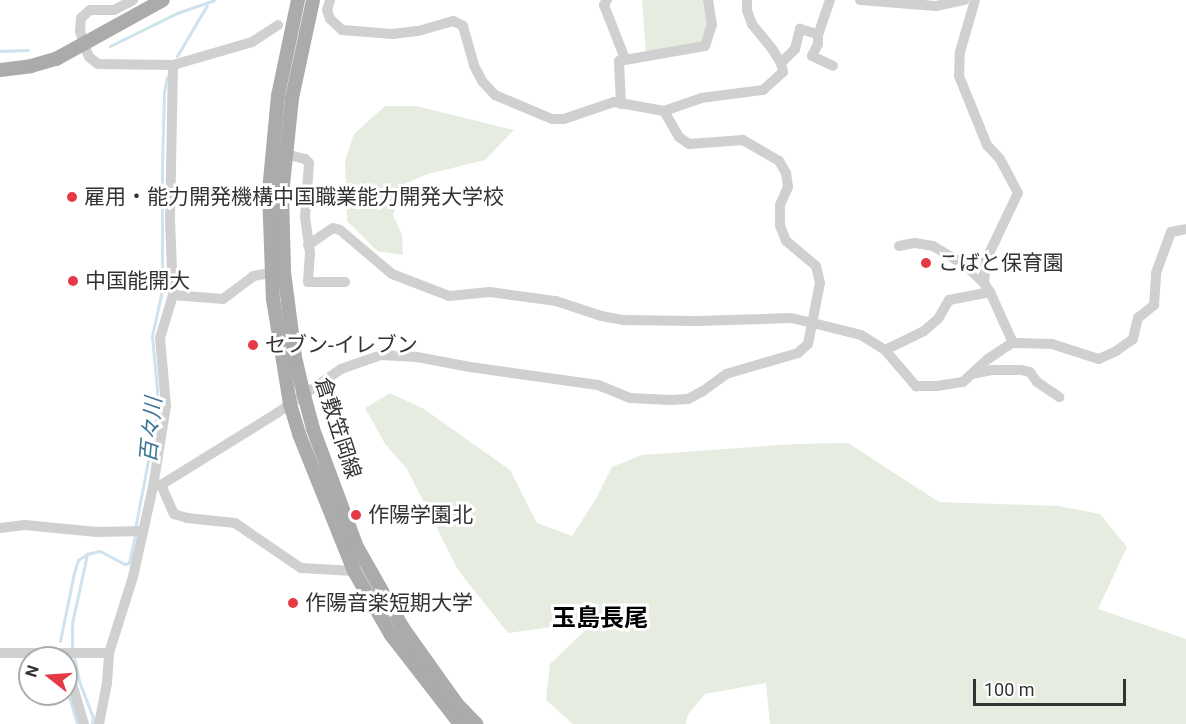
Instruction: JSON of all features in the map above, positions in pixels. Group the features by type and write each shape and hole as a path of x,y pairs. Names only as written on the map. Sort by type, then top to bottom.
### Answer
{"main road":[{"path":"0,70 44,63 84,45 163,0"},
{"name":"倉敷笠岡線","path":"298,0 274,125 269,192 270,273 281,358 290,404 298,434 354,571 391,635 460,724"},
{"name":"倉敷笠岡線","path":"313,0 296,72 285,154 282,221 284,272 295,357 313,429 357,547 404,628 457,704 476,724"}],"street":[{"path":"133,0 114,10 95,9 85,13 80,24 84,45 89,57 98,64 173,65 252,42 278,25"},
{"path":"330,0 327,10 330,19 342,30 392,34 417,31 453,21 463,26 474,65 482,81 495,95 552,119 564,119 614,102 664,111 701,98 763,90 783,72 781,63 752,24 747,10 747,0"},
{"path":"607,0 604,5 625,59"},
{"path":"621,104 617,64 625,59 705,46 712,25 708,0"},
{"path":"830,0 818,34 818,44 812,56 832,66"},
{"path":"860,0 936,6 964,0"},
{"path":"975,0 960,52 959,76 987,145 1000,159 1018,193 986,260 987,288"},
{"path":"781,63 795,49 800,29 818,34"},
{"path":"99,724 107,683 109,653 133,577 140,530 157,486 166,406 160,338 173,295 170,221 173,65"},
{"path":"157,486 290,404 341,369 381,354 417,357 470,368 598,385 630,398 688,399 704,391 726,374 798,353 808,344 820,283 816,266 786,241 780,225 780,205 788,187 786,173 779,161 743,140 689,144 679,137 664,111"},
{"path":"285,154 305,159 309,163 305,217 309,245 308,282 345,282"},
{"path":"309,245 333,228 340,230 392,274 449,296 489,292 556,301 602,316 623,320 697,321 791,318 813,323 861,335 885,350 916,386 950,385 963,382 988,359 1013,343 1052,344 1099,358 1116,351 1134,339 1138,318 1154,305 1156,273 1171,232 1186,229"},
{"path":"899,246 915,243 933,246 970,268 987,288 1013,343"},
{"path":"173,295 223,299 253,276 270,273"},
{"path":"885,350 924,331 938,319 950,300 987,288"},
{"path":"972,374 1013,368 1030,372 1037,382 1059,397"},
{"path":"157,486 174,514 187,519 235,523 302,568 354,571"},
{"path":"0,528 25,525 120,533 140,530"},
{"path":"0,653 18,654"},
{"path":"78,655 109,653"},
{"path":"78,704 84,724"}],"shaded area":[{"path":"642,0 705,0 708,27 702,43 646,52"},
{"path":"385,106 416,106 514,130 485,160 428,174 402,185 393,215 402,235 403,255 377,251 347,221 345,161 354,134"},
{"path":"390,393 424,409 510,470 537,523 572,536 597,497 612,467 642,455 795,444 848,443 939,502 1058,506 1100,514 1127,547 1098,609 1186,639 1186,724 770,724 766,683 705,694 688,714 686,724 573,724 546,700 550,664 595,621 508,633 458,570 407,469 385,444 365,408"}],"waterway":[{"path":"110,46 177,13 214,0"},
{"name":"百々川","path":"177,56 207,5"},
{"path":"0,51 28,50"},
{"name":"百々川","path":"135,529 156,419 157,389 152,336 162,290 162,164 164,92 167,77"},
{"name":"百々川","path":"72,646 72,623 87,554 100,551 124,564 129,563 135,535"},
{"path":"60,641 78,560 87,554"},
{"name":"百々川","path":"78,676 93,718 92,724"},
{"path":"72,706 77,724"}],"place":[{"name":"雇用・能力開発機構中国職業能力開発大学校","path":"72,197"},
{"name":"こばと保育園","path":"926,263"},
{"name":"中国能開大","path":"73,281"},
{"name":"セブン-イレブン","path":"253,345"},
{"name":"作陽学園北","path":"356,515"},
{"name":"作陽音楽短期大学","path":"293,603"}],"district":[{"name":"玉島長尾","path":"600,619"}]}
